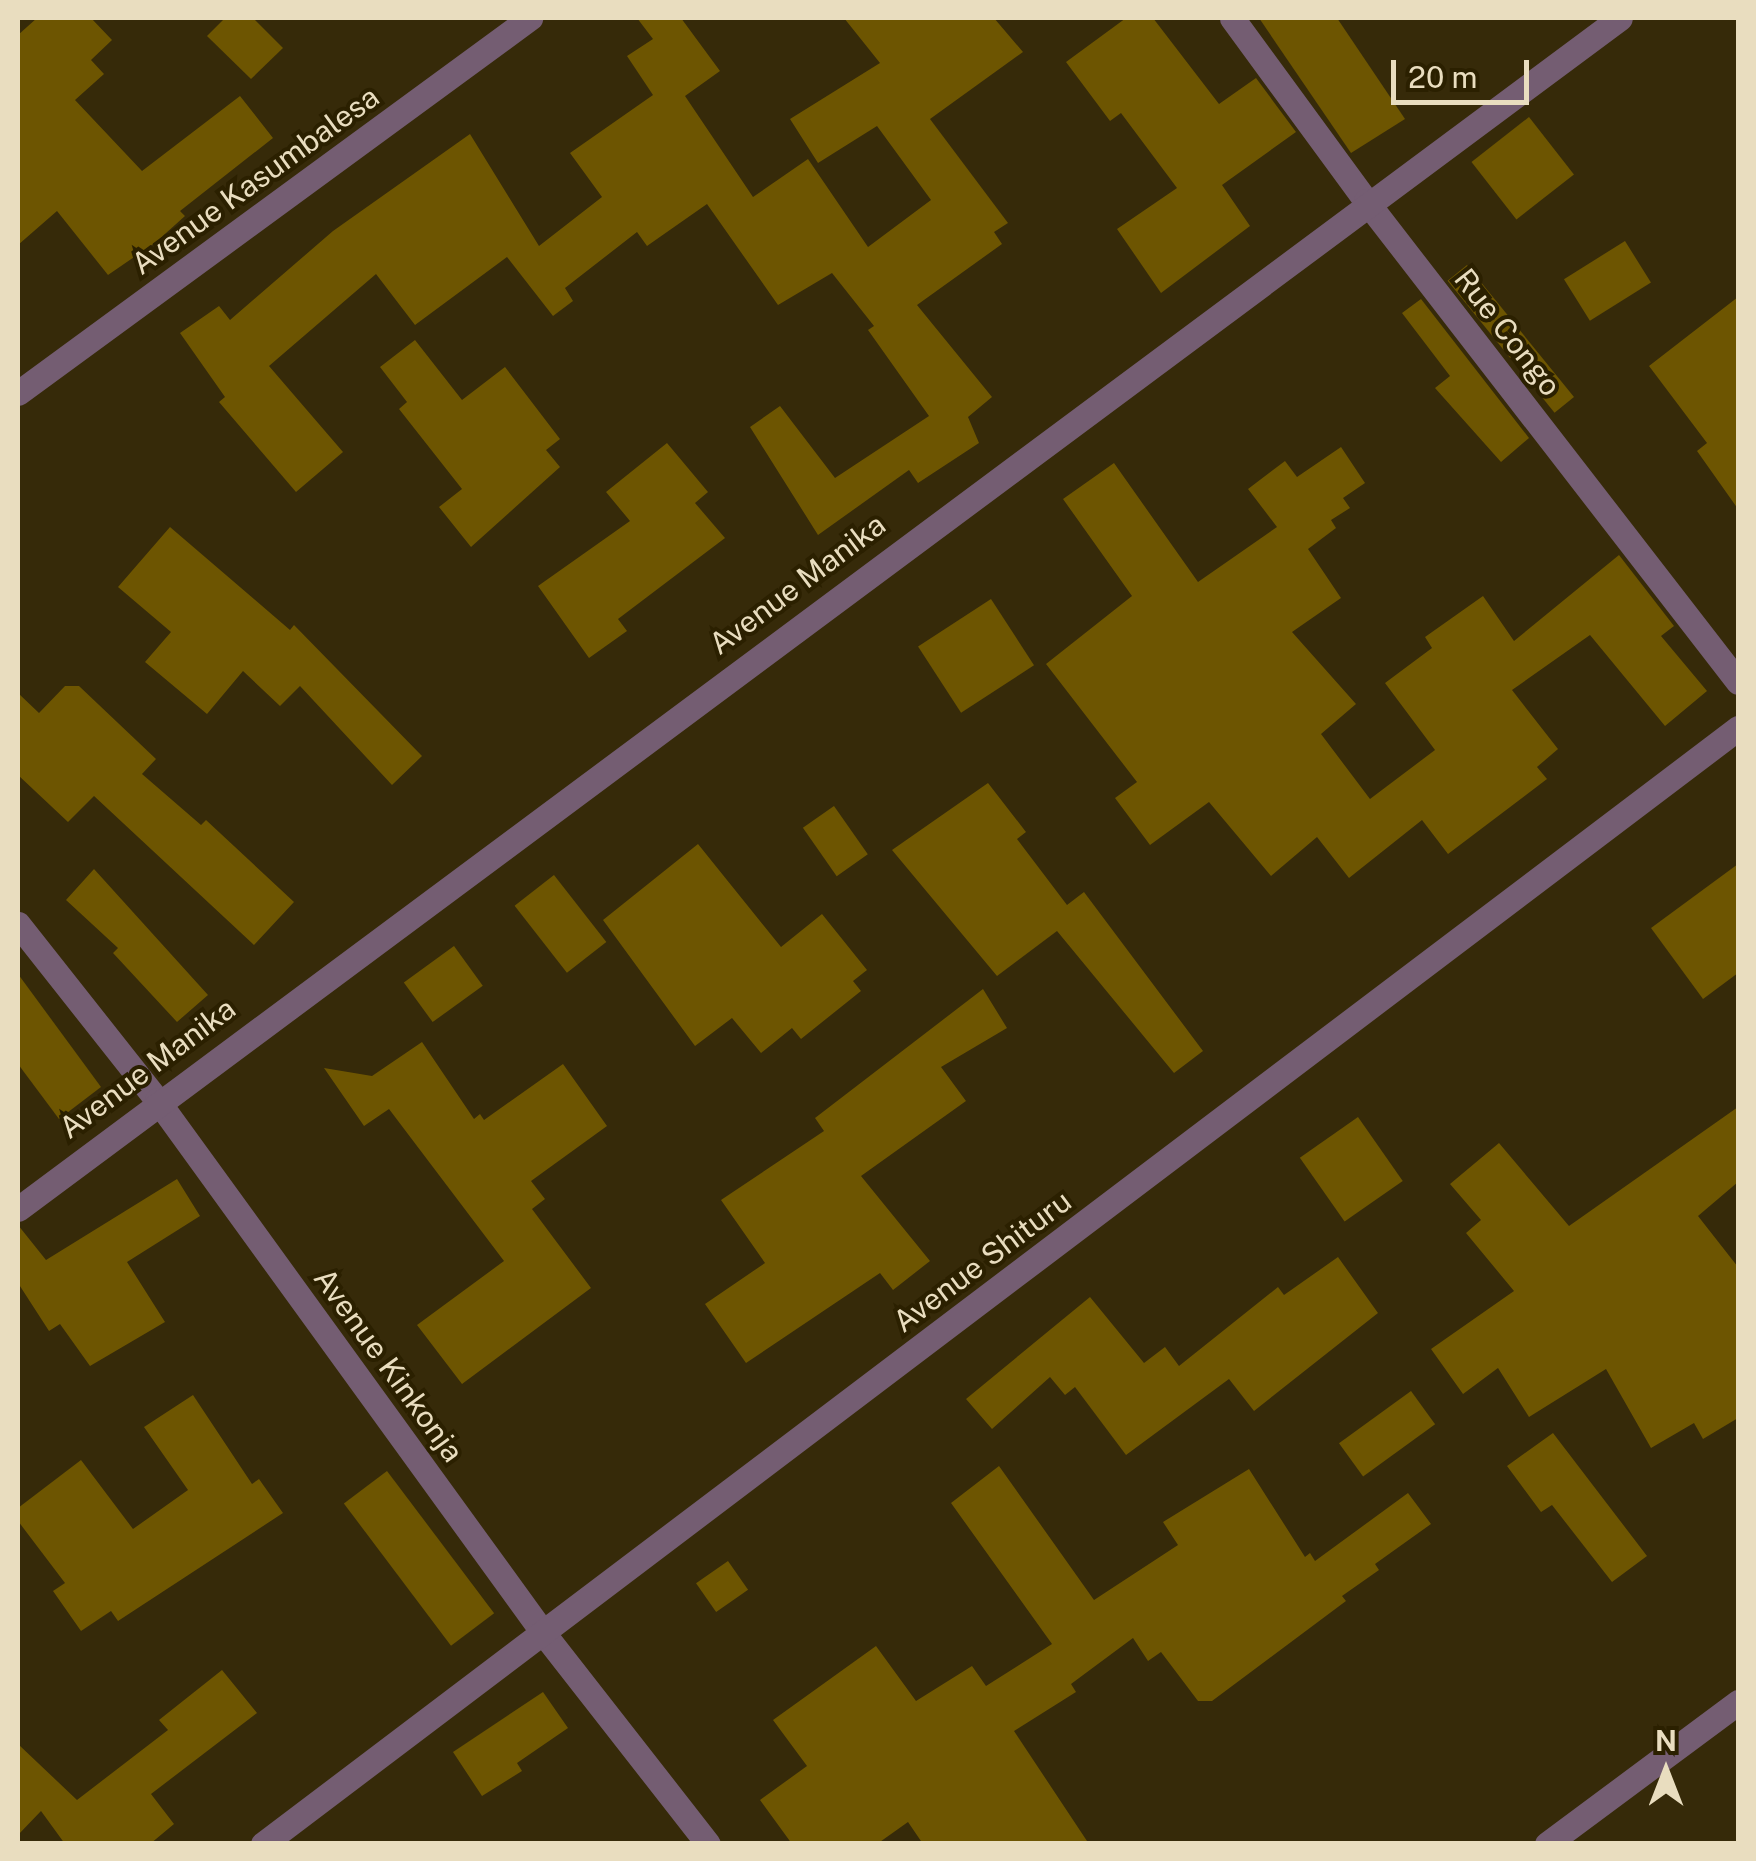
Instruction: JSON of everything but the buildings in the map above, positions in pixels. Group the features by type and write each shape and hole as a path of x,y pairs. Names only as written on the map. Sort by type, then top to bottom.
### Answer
{"street":[{"name":"Avenue Kasumbalesa","path":"18,393 530,18"},
{"name":"Rue Congo","path":"1232,18 1366,202 1738,682"},
{"name":"Avenue Manika","path":"18,1209 157,1100 1366,202 1620,18"},
{"name":"Avenue Shituru","path":"264,1844 1738,728"},
{"name":"Avenue Kinkonja","path":"18,924 157,1100 544,1634 708,1844"},
{"path":"1547,1844 1738,1702"}]}
